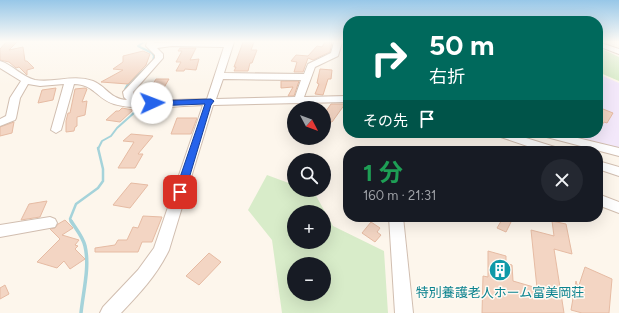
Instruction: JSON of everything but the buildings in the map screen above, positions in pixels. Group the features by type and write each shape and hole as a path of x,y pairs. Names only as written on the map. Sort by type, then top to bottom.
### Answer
{"street":[{"path":"138,104 129,97 128,92 159,57"},
{"path":"108,313 143,278 154,264 161,250 225,57"},
{"path":"329,57 311,66 298,101 343,99"},
{"path":"0,64 26,80 42,83 70,80 93,84 111,100 116,102 138,104 211,101 287,101"},
{"path":"219,76 307,77"},
{"path":"0,123 11,118 13,100 26,80"},
{"path":"56,130 70,80"},
{"path":"514,138 539,146"},
{"path":"563,138 595,146"},
{"path":"603,148 619,152"},
{"path":"603,167 619,172"},
{"path":"603,201 619,208"},
{"path":"396,222 404,313"},
{"path":"0,231 50,223"}],"shaded area":[{"path":"603,76 619,83 619,150 574,138 603,138"}],"green space":[{"path":"603,57 619,57 619,81 603,74"},
{"path":"267,175 287,182 287,197 317,197 321,205 287,205 287,249 331,249 331,222 333,226 384,251 388,313 282,313 272,240 248,210"}],"waterway":[{"path":"153,61 154,57"},
{"path":"125,99 124,94 127,86 145,69"},
{"path":"98,149 102,141 111,136 117,128 135,112 134,107"},
{"path":"72,222 70,219 76,204 98,188 103,181 103,169 98,149"},
{"path":"71,221 83,239 87,262 81,313"}],"place":[{"name":"特別養護老人ホーム富美岡荘","path":"500,270"}],"route":[{"path":"152,103 211,101 208,105 180,192"}]}
